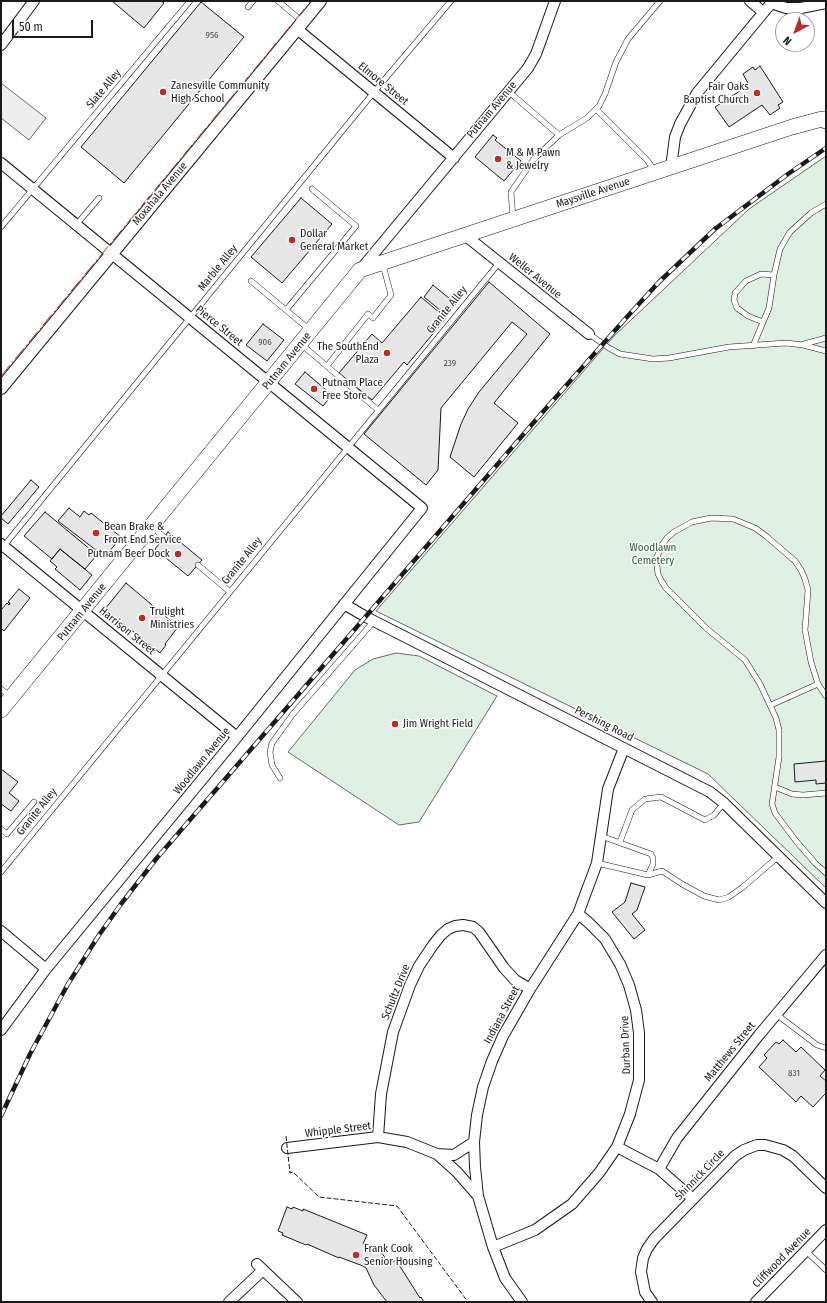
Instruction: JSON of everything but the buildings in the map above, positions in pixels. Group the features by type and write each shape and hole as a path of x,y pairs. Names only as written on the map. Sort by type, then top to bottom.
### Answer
{"main road":[{"name":"Maysville Avenue","path":"360,270 792,128 822,119 826,121"},
{"name":"Putnam Avenue","path":"1,710 6,694 83,610 360,270"}],"street":[{"path":"1,45 34,1"},
{"name":"Moxahala Avenue","path":"1,388 320,1"},
{"name":"Putnam Avenue","path":"360,270 528,68 536,54 555,1"},
{"path":"750,1 763,12"},
{"path":"671,168 675,137 688,108 706,81 772,2 786,8 801,8 826,3"},
{"name":"Elmore Street","path":"300,25 374,92 454,158"},
{"name":"Pierce Street","path":"1,163 422,508"},
{"name":"Weller Avenue","path":"466,236 589,334"},
{"name":"Woodlawn Avenue","path":"1,1030 46,968 237,737 422,508"},
{"name":"Harrison Street","path":"2,546 83,610 237,737"},
{"name":"Pershing Road","path":"344,604 374,621 710,792 724,803 826,903"},
{"name":"Indiana Street","path":"522,1302 505,1278 493,1247 478,1196 474,1142 483,1088 492,1061 503,1036 530,989 578,914 597,863 608,789 624,748"},
{"name":"Durban Drive","path":"493,1247 534,1230 572,1204 599,1173 617,1147 630,1114 639,1080 639,1033 636,1010 629,985 620,964 605,939 578,914"},
{"name":"Schultz Drive","path":"378,1137 381,1094 393,1032 410,985 419,966 441,935 448,929 455,926 463,925 473,927 479,932 504,968 515,980 530,989"},
{"path":"1,931 46,968"},
{"name":"Matthews Street","path":"659,1169 678,1138 776,1014 826,955"},
{"name":"Whipple Street","path":"287,1148 378,1137 407,1142 437,1154 454,1155 474,1142"},
{"name":"Shinnick Circle","path":"652,1302 645,1292 641,1272 643,1258 647,1249 654,1239 735,1156 744,1150 757,1145 765,1145 783,1150 793,1156 826,1188"},
{"path":"617,1147 659,1169 693,1199"},
{"name":"Whipple Street","path":"437,1154 457,1172 478,1196"},
{"name":"Cliffwood Avenue","path":"756,1302 826,1230"},
{"path":"229,1302 260,1267 297,1302"}],"lane":[{"path":"248,7 253,1"},
{"path":"278,1 300,25"},
{"name":"Marble Alley","path":"2,546 374,92 451,1"},
{"path":"513,219 511,192 533,160 559,134 587,118 596,109 605,94 616,62 628,39 660,1"},
{"name":"Slate Alley","path":"1,227 187,2"},
{"path":"508,91 559,134"},
{"path":"596,109 647,160 656,173"},
{"path":"286,310 356,226 312,189"},
{"path":"76,225 99,198"},
{"path":"754,346 769,308 780,249 790,232 811,213 826,204"},
{"path":"327,366 368,314 373,318 391,295 382,263"},
{"name":"Granite Alley","path":"1,872 499,263"},
{"path":"763,322 748,316 737,308 734,300 735,293 746,281 761,274 774,275"},
{"path":"251,281 311,331"},
{"path":"589,334 620,354 653,359 669,358 714,349 786,343 803,345 826,351"},
{"path":"803,345 826,338"},
{"path":"300,344 378,410"},
{"path":"826,696 818,684 811,662 805,630 808,590 806,579 795,561 766,536 733,519 711,518 692,522 674,532 667,538 656,559 658,574 666,588 706,628 745,660 754,672 776,718 780,743 772,804 775,813 796,841 826,873"},
{"path":"151,526 164,537"},
{"path":"198,565 230,592"},
{"path":"280,778 272,765 270,752 272,743 293,714 374,621"},
{"path":"771,705 818,684"},
{"path":"775,787 792,794 803,795 826,793"},
{"path":"620,842 632,810 645,799 661,797 705,820 714,815 724,803"},
{"path":"1,829 7,834 34,802"},
{"path":"601,836 651,854 653,864 648,875"},
{"path":"597,863 648,875 662,871 704,896 719,900 729,897 743,887 779,856"},
{"path":"776,1014 817,1045 826,1048"},
{"path":"806,1251 826,1270"}],"green space":[{"name":"Woodlawn Cemetery","path":"826,156 826,888 708,774 376,611 614,336 749,209"},
{"name":"Jim Wright Field","path":"396,653 419,656 497,696 419,822 399,825 288,752 355,670 373,659"}],"shaded area":[{"path":"1,83 46,118 29,140 1,118"}],"railway":[{"path":"1,1116 30,1054 68,984 99,935 156,859 541,414 659,282 715,229 788,174 826,148"}],"fence":[{"path":"286,1136 290,1173 293,1172 319,1197 397,1206 468,1302"}],"power":[{"path":"1,376 311,1"}],"place":[{"name":"Zanesville Community High School","path":"163,92"},
{"name":"Fair Oaks Baptist Church","path":"757,93"},
{"name":"M & M Pawn & Jewelry","path":"498,159"},
{"name":"Dollar General Market","path":"292,240"},
{"name":"The SouthEnd Plaza","path":"387,353"},
{"name":"Putnam Place Free Store","path":"314,389"},
{"name":"Bean Brake & Front End Service","path":"96,533"},
{"name":"Putnam Beer Dock","path":"178,554"},
{"name":"Trulight Ministries","path":"142,618"},
{"name":"Jim Wright Field","path":"395,724"},
{"name":"Frank Cook Senior Housing","path":"356,1255"}]}
